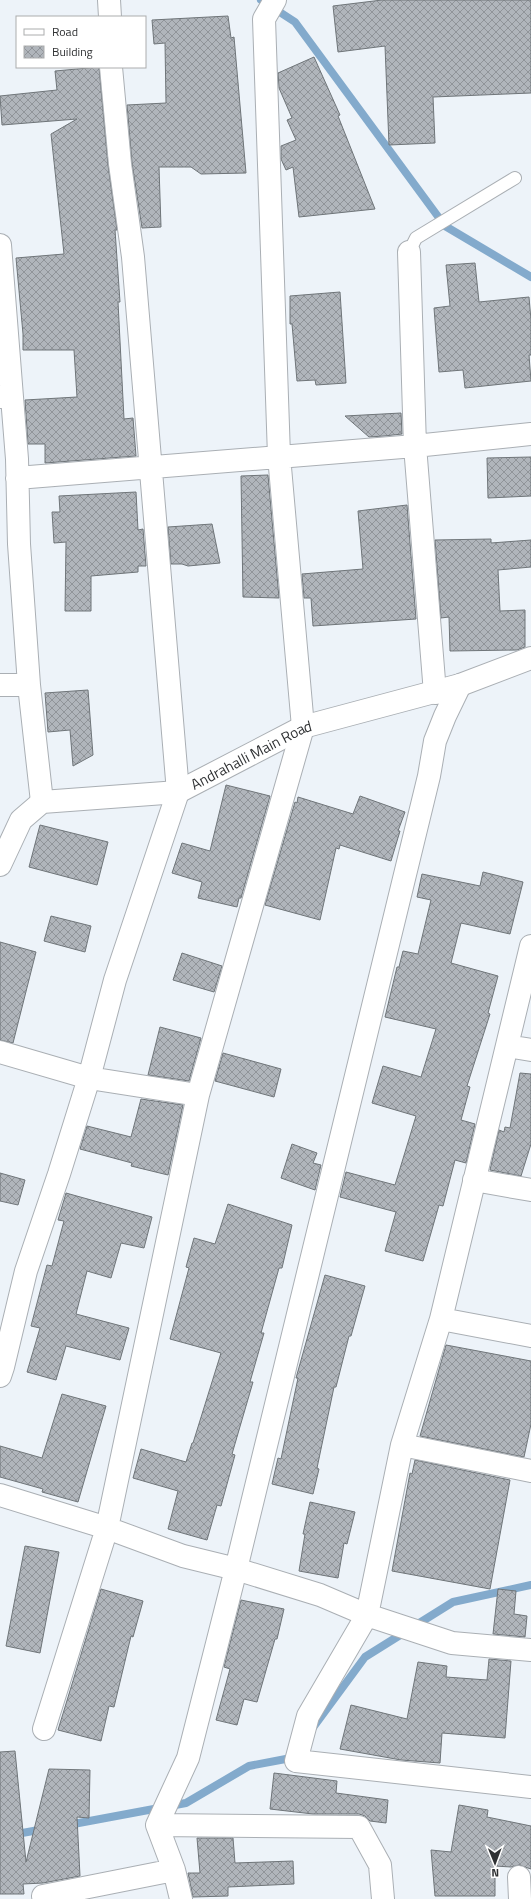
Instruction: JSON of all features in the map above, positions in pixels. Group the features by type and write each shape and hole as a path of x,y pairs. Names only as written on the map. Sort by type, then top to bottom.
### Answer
{"street":[{"path":"109,0 110,16"},
{"path":"44,1729 107,1528 198,1095 303,727 279,456 264,19 276,0"},
{"path":"0,1376 4,1367 26,1271 60,1174 89,1078 115,980 178,792 133,257 120,164 111,68"},
{"path":"0,245 6,397 17,478 9,544 42,802 21,820 0,865"},
{"path":"409,252 415,446 435,693"},
{"path":"17,478 415,446 531,434"},
{"name":"Andrahalli Main Road","path":"42,802 178,792 303,727 435,693 531,658"},
{"path":"0,685 28,685"},
{"path":"181,1899 174,1870 158,1825 188,1758 236,1569 427,783 435,741 460,685"},
{"path":"531,946 441,1319 402,1445 367,1615 308,1716 296,1762 531,1787"},
{"path":"507,1046 531,1050"},
{"path":"0,1052 89,1078 198,1095"},
{"path":"474,1180 531,1190"},
{"path":"441,1319 531,1336"},
{"path":"402,1445 531,1471"},
{"path":"0,1495 107,1528 183,1556 236,1569 320,1595 367,1615 452,1643 531,1650"},
{"path":"158,1825 359,1827 380,1865 383,1899"},
{"path":"43,1896 174,1870"},
{"path":"519,1877 520,1899"}],"lane":[{"path":"409,252 416,238 515,178"}],"building":[{"path":"382,0 531,0 531,93 433,97 435,143 389,145 385,46 338,52 333,6"},
{"path":"228,16 231,38 234,37 246,173 201,174 191,167 159,167 161,227 142,228 132,163 127,105 166,103 165,43 154,44 152,20"},
{"path":"314,57 340,115 338,116 375,209 299,217 293,167 286,170 281,159 281,146 296,140 287,120 292,118 279,88 278,73"},
{"path":"99,68 108,165 117,230 115,230 120,302 118,302 124,419 133,418 136,456 45,463 45,444 28,444 25,400 77,397 74,350 23,350 23,334 16,258 64,254 51,134 77,119 2,125 0,96 57,90 55,71"},
{"path":"475,263 479,302 529,297 531,320 531,355 529,355 531,381 465,388 463,370 439,372 434,308 450,306 446,265"},
{"path":"340,292 346,383 316,385 315,380 297,381 292,324 290,324 290,296"},
{"path":"401,413 402,434 369,437 345,416"},
{"path":"531,457 531,496 488,498 487,458"},
{"path":"268,475 279,598 243,597 241,476"},
{"path":"136,492 138,530 143,529 146,566 138,566 138,572 91,576 91,611 65,611 66,542 54,543 52,512 60,512 59,496"},
{"path":"407,505 416,619 313,626 311,598 304,598 302,574 363,569 358,511"},
{"path":"212,524 220,563 188,566 182,564 171,564 168,527"},
{"path":"491,539 491,543 531,540 531,567 498,570 500,611 525,610 525,647 517,650 450,651 449,617 441,618 435,540"},
{"path":"88,690 93,755 73,766 70,730 48,732 45,693"},
{"path":"226,785 270,796 241,898 239,898 237,907 198,898 202,882 172,873 182,843 210,851"},
{"path":"360,796 405,812 398,831 400,831 391,861 340,845 339,849 336,848 320,920 265,905 295,802 297,803 298,797 353,814"},
{"path":"40,825 108,842 97,885 29,867"},
{"path":"483,872 523,882 510,934 461,923 451,963 498,976 488,1013 490,1014 467,1086 470,1087 461,1120 475,1124 466,1163 455,1160 443,1206 439,1205 423,1261 385,1251 396,1212 340,1197 346,1172 395,1185 416,1116 372,1103 383,1066 421,1077 436,1029 385,1017 397,967 399,967 403,951 418,954 431,900 417,897 422,874 480,886"},
{"path":"51,916 91,926 85,952 44,941"},
{"path":"0,942 36,952 13,1043 0,1040"},
{"path":"182,953 222,966 214,992 173,980"},
{"path":"160,1027 201,1038 189,1081 148,1075"},
{"path":"223,1053 281,1069 274,1097 215,1081"},
{"path":"520,1073 531,1074 531,1144 521,1176 490,1170 499,1130 504,1132 505,1127 510,1128"},
{"path":"141,1099 183,1105 168,1175 131,1166 132,1163 80,1149 87,1126 131,1137"},
{"path":"292,1144 317,1153 313,1163 321,1165 315,1190 281,1178"},
{"path":"0,1173 25,1180 18,1205 0,1201"},
{"path":"66,1193 152,1217 144,1248 121,1243 111,1278 87,1271 76,1314 129,1328 120,1360 66,1346 56,1380 27,1372 40,1328 31,1326 47,1265 52,1266 64,1221 58,1220"},
{"path":"228,1204 292,1225 282,1268 279,1268 261,1333 264,1333 250,1382 253,1382 232,1454 235,1455 221,1506 217,1505 207,1540 168,1529 178,1491 133,1478 141,1449 186,1462 193,1443 221,1353 170,1339 189,1268 186,1267 194,1238 215,1244"},
{"path":"325,1275 365,1286 351,1336 349,1336 336,1387 334,1387 313,1494 272,1484 278,1458 281,1459 298,1378 296,1378"},
{"path":"446,1345 531,1361 531,1424 524,1457 420,1436"},
{"path":"62,1394 106,1406 78,1502 42,1492 43,1489 0,1477 0,1446 42,1458"},
{"path":"415,1460 510,1480 490,1589 392,1571 410,1473 412,1474"},
{"path":"310,1502 355,1512 347,1544 344,1543 338,1578 299,1571 305,1534 303,1534"},
{"path":"25,1546 59,1552 40,1653 6,1646"},
{"path":"101,1589 143,1601 133,1637 131,1636 114,1707 109,1706 101,1741 58,1730"},
{"path":"498,1589 516,1591 514,1614 527,1616 525,1637 493,1634"},
{"path":"241,1600 284,1609 277,1639 275,1639 257,1702 244,1699 237,1725 216,1720 230,1669 224,1667"},
{"path":"489,1659 511,1661 505,1738 442,1733 440,1763 401,1760 340,1749 351,1705 407,1719 418,1662 447,1666 446,1677 487,1680"},
{"path":"15,1751 26,1862 49,1769 90,1770 89,1818 77,1817 80,1876 43,1883 23,1884 24,1894 0,1894 0,1752"},
{"path":"274,1773 337,1781 336,1793 388,1800 386,1823 370,1821 365,1816 359,1814 313,1814 270,1809"},
{"path":"459,1805 488,1810 487,1817 531,1826 531,1869 519,1865 511,1867 495,1866 495,1896 435,1896 431,1850 451,1852"},
{"path":"197,1838 233,1838 235,1863 293,1861 294,1884 228,1887 228,1896 193,1897 188,1873 200,1873"}],"waterway":[{"path":"261,0 295,22 445,226 531,277"},
{"path":"312,1729 365,1657 453,1602 531,1585"},
{"path":"68,1825 186,1803 249,1766 291,1758 293,1755"},
{"path":"0,1837 44,1829"}]}
